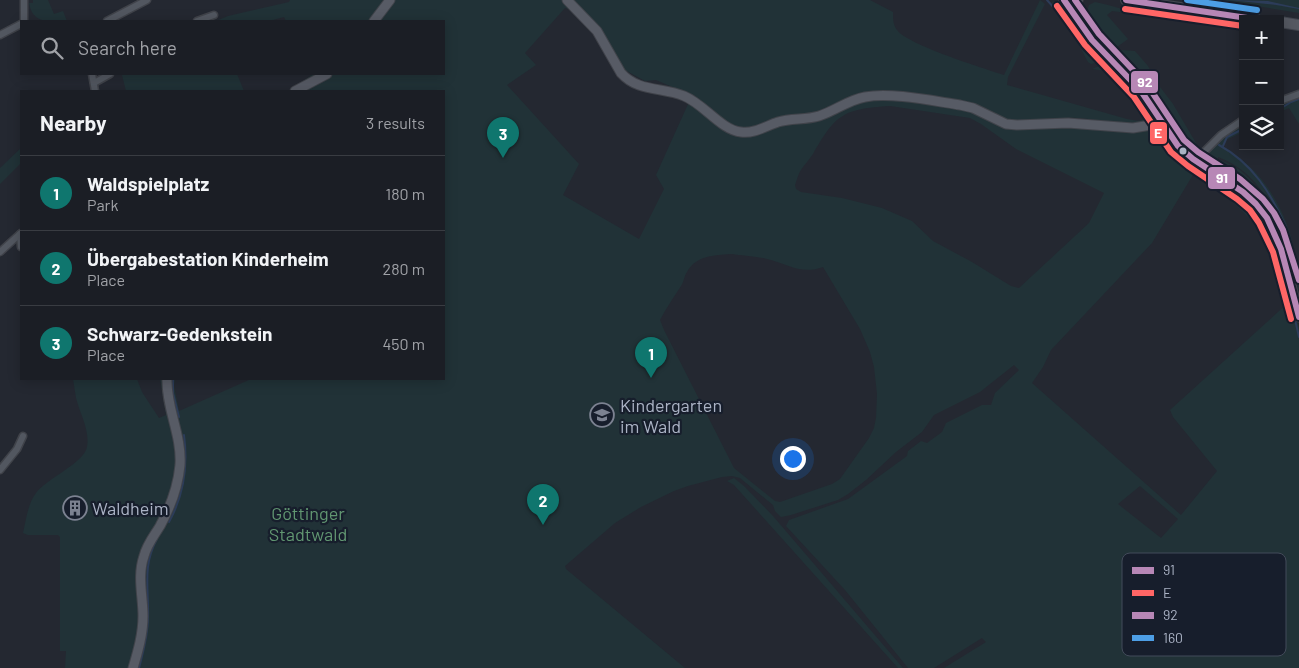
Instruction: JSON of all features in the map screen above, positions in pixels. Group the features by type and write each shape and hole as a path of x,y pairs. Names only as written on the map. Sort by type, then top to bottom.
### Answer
{"main road":[{"path":"1126,0 1239,17"},
{"path":"1284,23 1299,25"}],"street":[{"path":"24,0 24,20"},
{"path":"109,20 148,0"},
{"path":"375,20 390,0"},
{"path":"567,0 597,31 626,79 639,86 683,96 704,108 726,126 740,132 756,131 781,121 820,116 856,99 873,96 960,105 973,108 1006,124 1017,126 1068,123 1143,128 1160,120"},
{"path":"1064,0 1092,39 1139,89 1175,142 1195,161 1243,192 1257,204 1269,221 1282,251 1299,318"},
{"path":"1079,19 1080,0"},
{"path":"200,20 214,15"},
{"path":"0,36 20,25"},
{"path":"92,75 95,90"},
{"path":"94,83 108,75"},
{"path":"297,90 325,75"},
{"path":"1284,100 1299,94"},
{"path":"1195,161 1221,135 1239,123"},
{"path":"0,252 20,234"},
{"path":"132,668 142,631 143,617 140,578 144,555 148,543 168,511 178,480 180,462 178,440 170,407 167,380"},
{"path":"0,470 23,436"}],"green space":[{"path":"33,0 48,0 54,14 63,11 67,20 43,20 38,18 31,10 29,3 33,3"},
{"name":"Göttinger Stadtwald","path":"290,0 870,0 893,12 895,26 904,36 947,56 1004,75 1040,0 1045,4 1008,77 1007,85 1127,119 1137,121 1144,119 1146,117 1118,79 1108,72 1092,69 1108,62 1141,95 1150,111 1151,117 1147,121 1134,125 1070,118 1019,123 999,118 959,101 872,93 853,97 818,113 780,118 751,129 745,129 729,125 710,107 691,95 656,80 645,81 623,69 618,76 596,37 573,11 565,8 525,53 536,65 507,85 579,164 563,195 639,239 664,189 656,175 689,102 723,130 743,136 756,134 787,123 829,116 856,102 870,99 909,101 959,108 1013,128 1076,127 1136,132 1155,128 1162,131 1172,146 1187,160 1192,169 1197,167 1232,188 1260,214 1274,238 1299,327 1299,668 944,668 986,642 982,638 934,668 908,668 845,590 786,526 789,520 848,499 907,456 908,451 921,441 927,443 942,432 946,423 982,405 991,405 995,393 1019,370 1014,365 980,392 934,415 922,432 896,452 866,480 838,500 781,517 775,511 773,505 740,478 732,476 722,477 674,491 641,507 615,523 565,566 566,569 685,668 65,668 66,651 60,651 60,537 58,535 28,535 23,533 33,497 48,482 79,459 87,447 86,428 76,398 73,380 137,380 142,392 159,418 166,415 160,380 175,380 174,386 179,411 249,380 445,380 445,90 290,90 312,75 445,75 445,20 286,20 284,17 273,20 218,20 228,16 289,2","holes":["890,106 970,118 1016,149 1104,193 1089,223 1019,288 1011,286 933,241 912,221 882,208 842,198 801,192 796,189 795,185 800,172 835,122 842,116 861,109","1194,173 1230,200 1261,232 1276,258 1289,302 1170,410 1173,417 1217,471 1181,515 1032,383 1043,367 1051,350 1152,243","732,254 763,258 801,269 808,270 823,267 860,329 874,367 877,394 876,418 869,438 840,479 832,484 780,502 775,501 734,468 660,320 691,266 707,257","1140,486 1178,519 1161,538 1118,504"]},
{"path":"1220,0 1299,0 1299,13"},
{"path":"1053,1 1059,7 1064,6 1067,9 1080,32 1102,57 1099,62 1091,64 1088,62 1074,36 1051,5"},
{"path":"1095,2 1128,10 1150,11 1239,23 1239,27 1150,14 1112,11 1107,15 1128,39 1117,47 1108,50 1091,29 1087,18 1089,5"},
{"path":"1122,50 1135,51 1148,66 1196,143 1198,151 1184,148 1114,57 1115,53"},
{"path":"122,75 237,75 244,90 126,90"},
{"path":"1299,97 1299,124 1289,108 1284,110 1284,103"},
{"path":"1239,127 1239,134 1226,140 1223,147 1241,159 1256,173 1280,208 1294,249 1299,291 1283,231 1265,195 1252,179 1237,167 1218,157 1218,159 1240,170 1254,184 1270,209 1281,236 1273,222 1226,173 1214,169 1207,160 1211,149 1226,135"},
{"path":"20,149 20,164 0,184 0,168"},
{"path":"734,478 773,516 903,668 898,668 734,485 727,481"}],"water":[{"path":"1229,0 1268,1 1299,9 1276,5"}],"waterway":[{"path":"1047,0 1099,58"},
{"path":"1088,19 1092,19 1113,47"},
{"path":"1117,53 1148,89"},
{"path":"1107,66 1127,86 1153,122"},
{"path":"1284,106 1299,99"},
{"path":"1156,127 1174,151 1187,163"},
{"path":"1223,146 1227,137 1239,131"},
{"path":"1219,145 1231,152 1251,170 1274,202 1286,227"},
{"path":"1196,170 1216,180 1243,200 1266,225"},
{"path":"1280,259 1287,288"},
{"path":"1294,315 1299,337"},
{"path":"173,380 173,393 179,417"},
{"path":"169,522 184,480 184,435"},
{"path":"139,668 148,625 147,578 149,559 157,539"}],"transit line":[{"name":"91","path":"1064,0 1092,40 1141,91 1178,146 1193,159 1243,192 1267,218 1281,249 1299,317"},
{"name":"92","path":"1075,0 1099,34 1148,86 1184,140 1198,152 1240,179 1263,199 1274,213 1283,230 1299,280"},
{"name":"91","path":"1126,0 1239,17"},
{"name":"160","path":"1187,0 1257,10"},
{"name":"E","path":"1057,6 1085,45 1134,97 1171,152 1250,210 1259,223 1273,252 1291,319"},
{"name":"E","path":"1125,9 1239,25"}],"place":[{"name":"Schwarz-Gedenkstein","path":"503,158"},
{"name":"Waldspielplatz","path":"651,378"},
{"name":"Kindergarten im Wald","path":"602,415"},
{"name":"Waldheim","path":"75,508"},
{"name":"Übergabestation Kinderheim","path":"543,525"}]}
